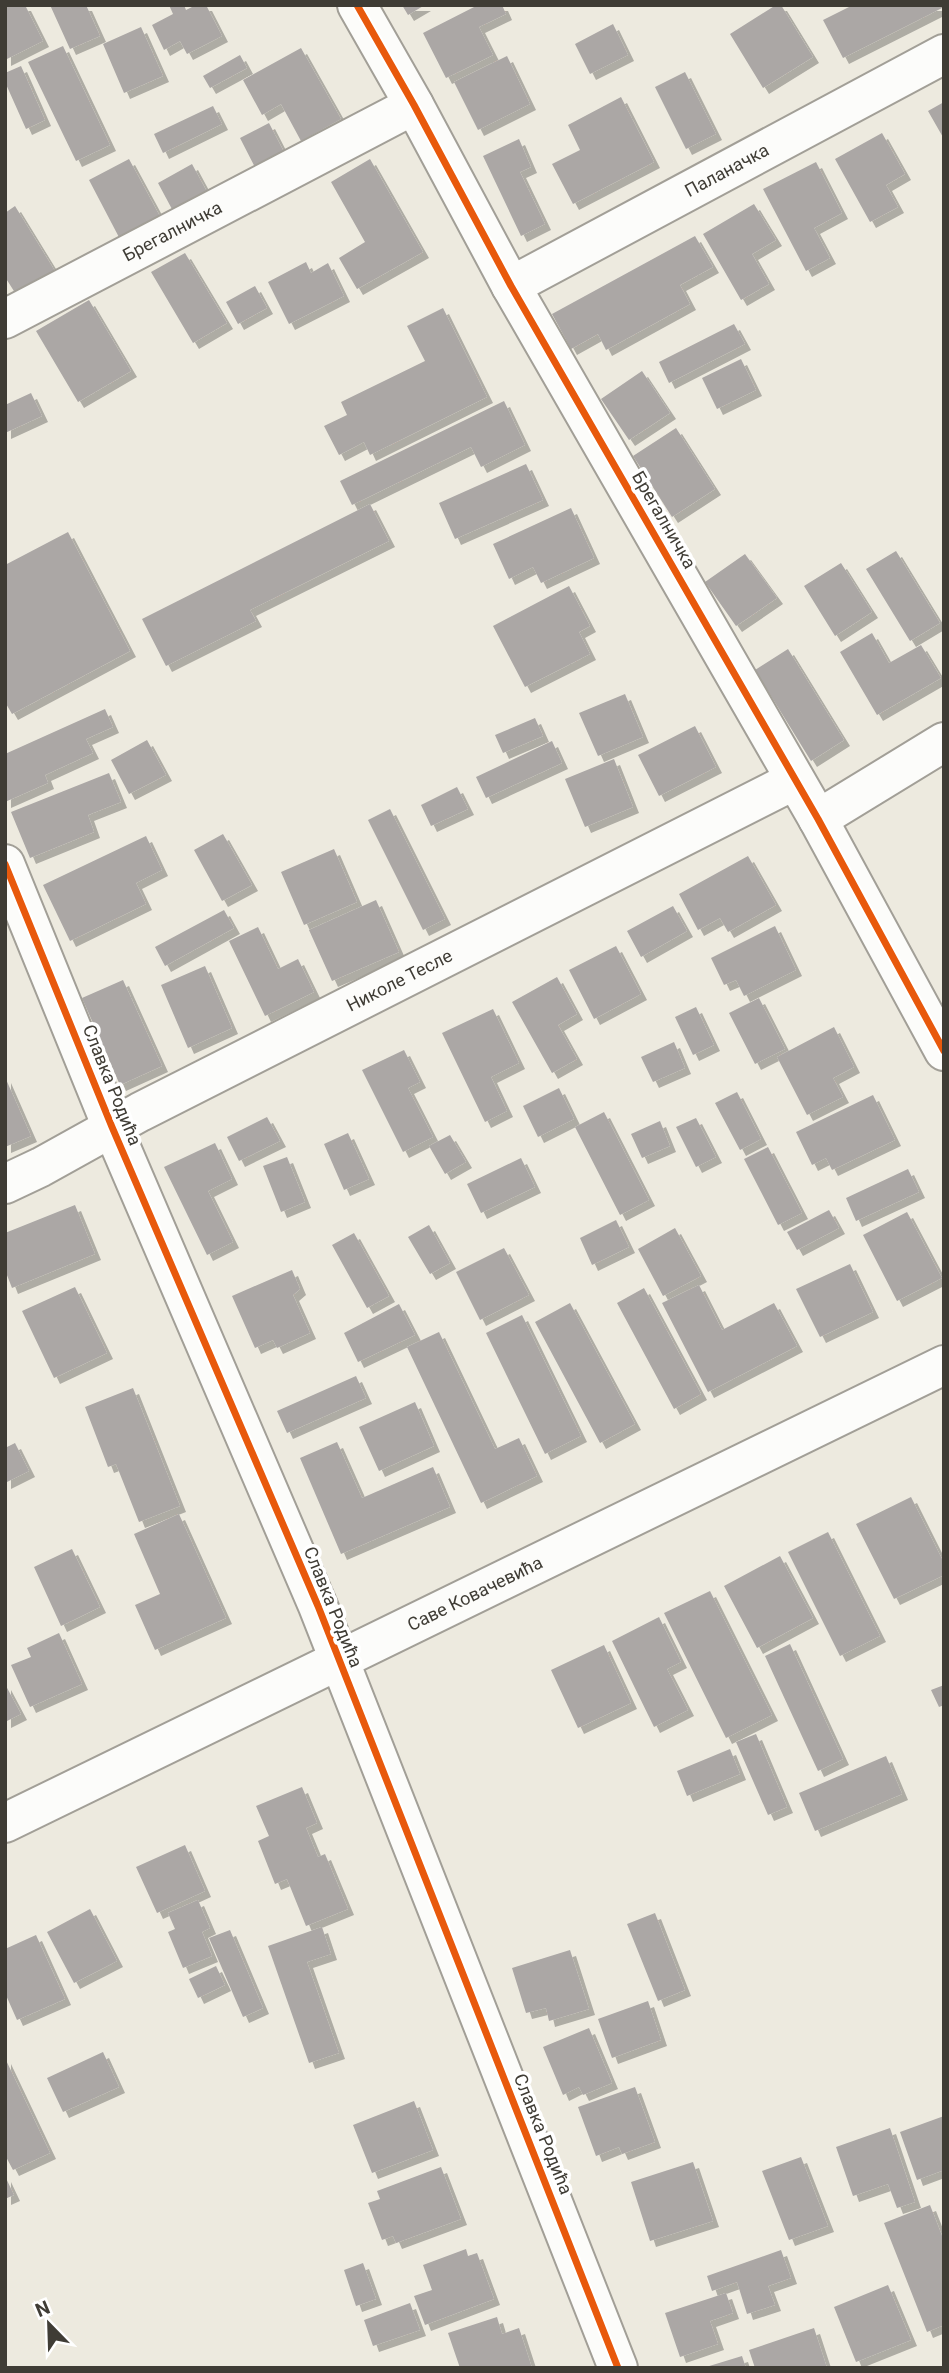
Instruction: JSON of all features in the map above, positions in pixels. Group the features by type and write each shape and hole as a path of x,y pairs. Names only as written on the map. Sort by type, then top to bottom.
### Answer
{"street":[{"name":"Брегалничка","path":"357,5 414,104 510,286 795,780 932,1004 944,1051"},
{"name":"Паланачка","path":"510,286 944,54"},
{"name":"Брегалничка","path":"5,319 414,104"},
{"path":"818,819 944,742"},
{"name":"Николе Тесле","path":"5,1184 795,780"},
{"name":"Славка Родића","path":"5,864 112,1127 318,1606 618,2368"},
{"name":"Саве Ковачевића","path":"5,1823 944,1365"}],"building":[{"path":"5,5 25,5 43,41 5,60"},
{"path":"50,5 86,5 100,36 70,49"},
{"path":"169,5 184,5 186,10 196,5 206,5 222,36 187,54 180,41 164,50 152,25 173,14"},
{"path":"402,5 425,5 408,15"},
{"path":"478,5 502,5 506,14 479,27 493,55 446,78 423,33"},
{"path":"776,5 781,5 813,57 763,88 730,34"},
{"path":"853,5 944,7 843,58 823,20"},
{"path":"613,24 628,55 590,74 575,44"},
{"path":"141,27 163,76 124,93 103,44"},
{"path":"63,46 110,145 76,161 28,62"},
{"path":"301,48 341,119 301,141 281,104 262,115 243,80"},
{"path":"240,55 247,68 210,88 203,76"},
{"path":"507,56 530,104 478,130 454,82"},
{"path":"21,66 45,120 26,129 5,82 5,73"},
{"path":"685,72 716,134 686,149 655,87"},
{"path":"621,97 654,162 573,204 552,164 580,150 568,125"},
{"path":"944,102 944,139 928,111"},
{"path":"213,106 222,124 163,153 154,134"},
{"path":"269,123 288,160 259,175 240,138"},
{"path":"882,133 905,174 886,185 898,207 870,222 835,159"},
{"path":"519,139 531,167 520,172 545,224 521,236 483,156"},
{"path":"129,159 163,222 122,243 89,180"},
{"path":"370,159 423,252 357,289 339,258 365,242 331,182"},
{"path":"816,162 842,213 814,228 830,258 806,271 763,189"},
{"path":"192,164 207,192 173,211 158,183"},
{"path":"754,204 776,240 752,254 769,284 741,300 703,234"},
{"path":"15,206 58,276 19,299 5,277 5,213"},
{"path":"695,236 713,267 680,285 690,304 606,350 598,334 571,349 552,314"},
{"path":"185,253 227,323 193,343 151,272"},
{"path":"306,262 311,273 328,263 344,296 289,324 268,282"},
{"path":"255,286 267,308 238,324 226,302"},
{"path":"89,300 131,371 78,402 36,331"},
{"path":"443,308 487,397 370,455 364,442 339,455 324,426 347,415 341,402 425,361 407,326"},
{"path":"734,324 745,344 669,383 659,362"},
{"path":"741,359 756,390 717,409 702,378"},
{"path":"642,371 670,413 629,440 601,399"},
{"path":"31,393 42,416 5,433 5,405"},
{"path":"504,401 525,445 481,467 471,447 352,505 340,481"},
{"path":"676,428 715,489 672,517 633,456"},
{"path":"526,464 543,500 455,539 439,503"},
{"path":"370,504 389,541 250,610 256,621 166,666 142,619"},
{"path":"571,508 594,558 541,583 533,567 509,579 493,544"},
{"path":"68,532 130,651 12,714 5,702 5,565"},
{"path":"896,551 940,623 910,641 866,569"},
{"path":"745,554 777,598 736,626 705,582"},
{"path":"841,563 872,612 835,636 804,586"},
{"path":"569,586 590,626 579,632 590,654 525,687 493,626"},
{"path":"872,633 889,663 921,645 941,678 877,715 840,652"},
{"path":"788,649 844,740 811,761 755,670"},
{"path":"625,694 643,737 598,756 579,713"},
{"path":"105,709 113,727 86,739 93,753 45,775 48,783 5,802 5,754"},
{"path":"535,718 543,736 503,753 495,735"},
{"path":"695,726 716,767 659,796 638,755"},
{"path":"147,740 166,775 129,794 111,760"},
{"path":"552,741 562,763 486,798 476,777"},
{"path":"614,759 633,807 585,827 565,779"},
{"path":"109,773 121,802 88,815 94,832 30,858 11,812"},
{"path":"457,787 468,809 431,826 421,805"},
{"path":"390,809 445,919 423,930 368,820"},
{"path":"223,834 252,885 222,901 194,850"},
{"path":"146,836 162,870 136,883 146,904 70,941 43,885"},
{"path":"334,849 357,902 304,925 281,872"},
{"path":"748,856 776,905 728,932 720,918 698,930 679,894"},
{"path":"376,900 399,952 332,981 309,930"},
{"path":"673,906 687,931 641,957 627,931"},
{"path":"224,910 234,928 165,966 155,947"},
{"path":"775,926 796,970 744,996 736,980 724,985 711,958"},
{"path":"258,927 278,969 298,959 314,992 265,1016 229,941"},
{"path":"616,946 641,994 594,1019 569,970"},
{"path":"205,966 232,1028 188,1048 161,985"},
{"path":"557,977 577,1014 558,1025 577,1059 552,1073 512,1002"},
{"path":"123,980 162,1066 120,1085 82,998"},
{"path":"759,998 785,1049 755,1064 729,1013"},
{"path":"696,1007 714,1045 693,1055 675,1017"},
{"path":"493,1009 519,1063 491,1077 507,1111 485,1122 442,1033"},
{"path":"834,1027 854,1067 833,1078 843,1097 807,1115 777,1057"},
{"path":"674,1042 685,1068 653,1082 641,1057"},
{"path":"404,1050 420,1082 408,1088 433,1137 403,1152 362,1070"},
{"path":"5,1077 31,1136 5,1147"},
{"path":"559,1088 574,1119 538,1137 523,1106"},
{"path":"737,1092 761,1139 740,1150 715,1103"},
{"path":"873,1095 895,1140 832,1170 826,1158 812,1165 796,1132"},
{"path":"604,1112 649,1200 620,1215 575,1127"},
{"path":"267,1117 280,1141 239,1161 227,1137"},
{"path":"696,1118 716,1157 696,1167 676,1127"},
{"path":"660,1121 670,1146 642,1158 631,1134"},
{"path":"348,1133 369,1179 344,1190 324,1144"},
{"path":"450,1135 466,1162 445,1174 429,1146"},
{"path":"215,1143 232,1179 208,1191 233,1242 207,1255 164,1167"},
{"path":"768,1147 802,1213 778,1225 744,1159"},
{"path":"287,1157 305,1202 281,1212 263,1166"},
{"path":"521,1158 535,1187 481,1213 467,1184"},
{"path":"908,1169 919,1192 856,1221 846,1198"},
{"path":"75,1205 95,1254 12,1288 5,1270 5,1233"},
{"path":"829,1210 839,1228 797,1250 787,1232"},
{"path":"907,1212 942,1278 897,1301 863,1235"},
{"path":"616,1220 629,1247 592,1265 580,1238"},
{"path":"429,1225 450,1263 430,1274 408,1237"},
{"path":"675,1228 701,1276 663,1296 638,1249"},
{"path":"354,1233 389,1296 367,1308 332,1245"},
{"path":"504,1248 529,1295 480,1320 456,1272"},
{"path":"850,1264 873,1312 820,1337 796,1289"},
{"path":"292,1270 300,1289 293,1295 310,1333 277,1348 273,1340 255,1348 232,1296"},
{"path":"699,1285 722,1330 774,1303 797,1346 708,1392 662,1303"},
{"path":"75,1287 107,1353 54,1378 22,1311"},
{"path":"644,1288 701,1394 674,1409 617,1303"},
{"path":"570,1303 635,1424 600,1443 535,1322"},
{"path":"399,1304 415,1335 358,1362 344,1333"},
{"path":"522,1315 581,1436 545,1454 486,1333"},
{"path":"439,1332 495,1449 519,1438 537,1476 481,1503 407,1347"},
{"path":"356,1376 366,1398 287,1433 277,1411"},
{"path":"133,1388 180,1506 139,1522 116,1464 108,1467 85,1407"},
{"path":"415,1402 434,1446 379,1471 359,1427"},
{"path":"337,1442 362,1498 433,1467 450,1507 341,1554 300,1458"},
{"path":"15,1443 29,1471 5,1483 5,1448"},
{"path":"911,1497 944,1563 944,1575 894,1599 856,1524"},
{"path":"179,1514 226,1618 155,1650 135,1605 160,1594 134,1534"},
{"path":"828,1532 880,1636 840,1656 788,1552"},
{"path":"72,1549 100,1607 61,1626 34,1567"},
{"path":"780,1556 813,1618 757,1648 724,1586"},
{"path":"710,1591 772,1715 726,1738 664,1613"},
{"path":"659,1617 681,1662 667,1669 688,1710 654,1727 612,1641"},
{"path":"59,1633 82,1684 30,1707 11,1665 31,1657 27,1648"},
{"path":"790,1644 843,1759 818,1771 765,1656"},
{"path":"604,1645 631,1703 578,1728 551,1670"},
{"path":"5,1684 21,1714 5,1722"},
{"path":"944,1685 944,1705 939,1707 931,1690"},
{"path":"756,1734 787,1807 768,1815 736,1742"},
{"path":"730,1749 740,1774 687,1796 677,1771"},
{"path":"886,1756 902,1794 815,1831 799,1793"},
{"path":"302,1787 317,1823 306,1828 318,1857 325,1854 348,1909 306,1926 287,1879 275,1884 258,1841 269,1836 256,1806"},
{"path":"185,1845 205,1891 157,1913 136,1867"},
{"path":"198,1900 210,1928 202,1932 212,1956 183,1968 168,1932 175,1929 168,1913"},
{"path":"90,1909 117,1961 74,1983 47,1932"},
{"path":"655,1913 685,1990 658,2001 627,1924"},
{"path":"322,1927 331,1954 307,1962 339,2053 309,2063 268,1946"},
{"path":"230,1930 263,2008 243,2017 209,1938"},
{"path":"36,1935 65,1999 17,2020 5,1993 5,1949"},
{"path":"570,1950 589,2009 549,2021 546,2008 526,2013 512,1968"},
{"path":"216,1966 225,1985 198,1998 189,1979"},
{"path":"648,2001 661,2040 612,2058 598,2019"},
{"path":"589,2028 612,2083 583,2095 579,2087 563,2095 543,2047"},
{"path":"103,2052 119,2087 63,2112 47,2078"},
{"path":"5,2058 50,2153 13,2170 5,2155"},
{"path":"635,2087 655,2142 622,2154 619,2147 596,2156 578,2107"},
{"path":"414,2101 433,2150 372,2173 353,2125"},
{"path":"944,2116 944,2170 917,2180 900,2132"},
{"path":"890,2128 915,2202 897,2208 888,2184 853,2196 836,2147"},
{"path":"801,2157 828,2226 789,2240 762,2171"},
{"path":"693,2162 713,2221 650,2241 631,2182"},
{"path":"441,2167 461,2219 396,2243 393,2236 382,2240 368,2203 380,2199 377,2191"},
{"path":"5,2176 14,2195 5,2199"},
{"path":"930,2205 944,2241 944,2325 927,2332 884,2223"},
{"path":"466,2249 468,2256 477,2253 494,2299 425,2325 414,2296 432,2290 423,2265"},
{"path":"781,2250 791,2278 768,2286 775,2305 747,2314 737,2282 712,2291 707,2276"},
{"path":"363,2263 376,2299 356,2306 344,2270"},
{"path":"888,2285 911,2340 856,2362 834,2307"},
{"path":"726,2293 733,2313 710,2321 718,2344 680,2357 665,2313"},
{"path":"410,2303 420,2330 373,2346 364,2320"},
{"path":"497,2317 502,2334 519,2328 532,2368 460,2368 448,2333"},
{"path":"814,2328 827,2368 755,2368 749,2350"},
{"path":"742,2356 746,2368 706,2368 706,2367"}],"cycle path":[{"path":"357,5 511,286 818,819 944,1051"},
{"path":"5,864 112,1127 318,1606 618,2368"}]}
